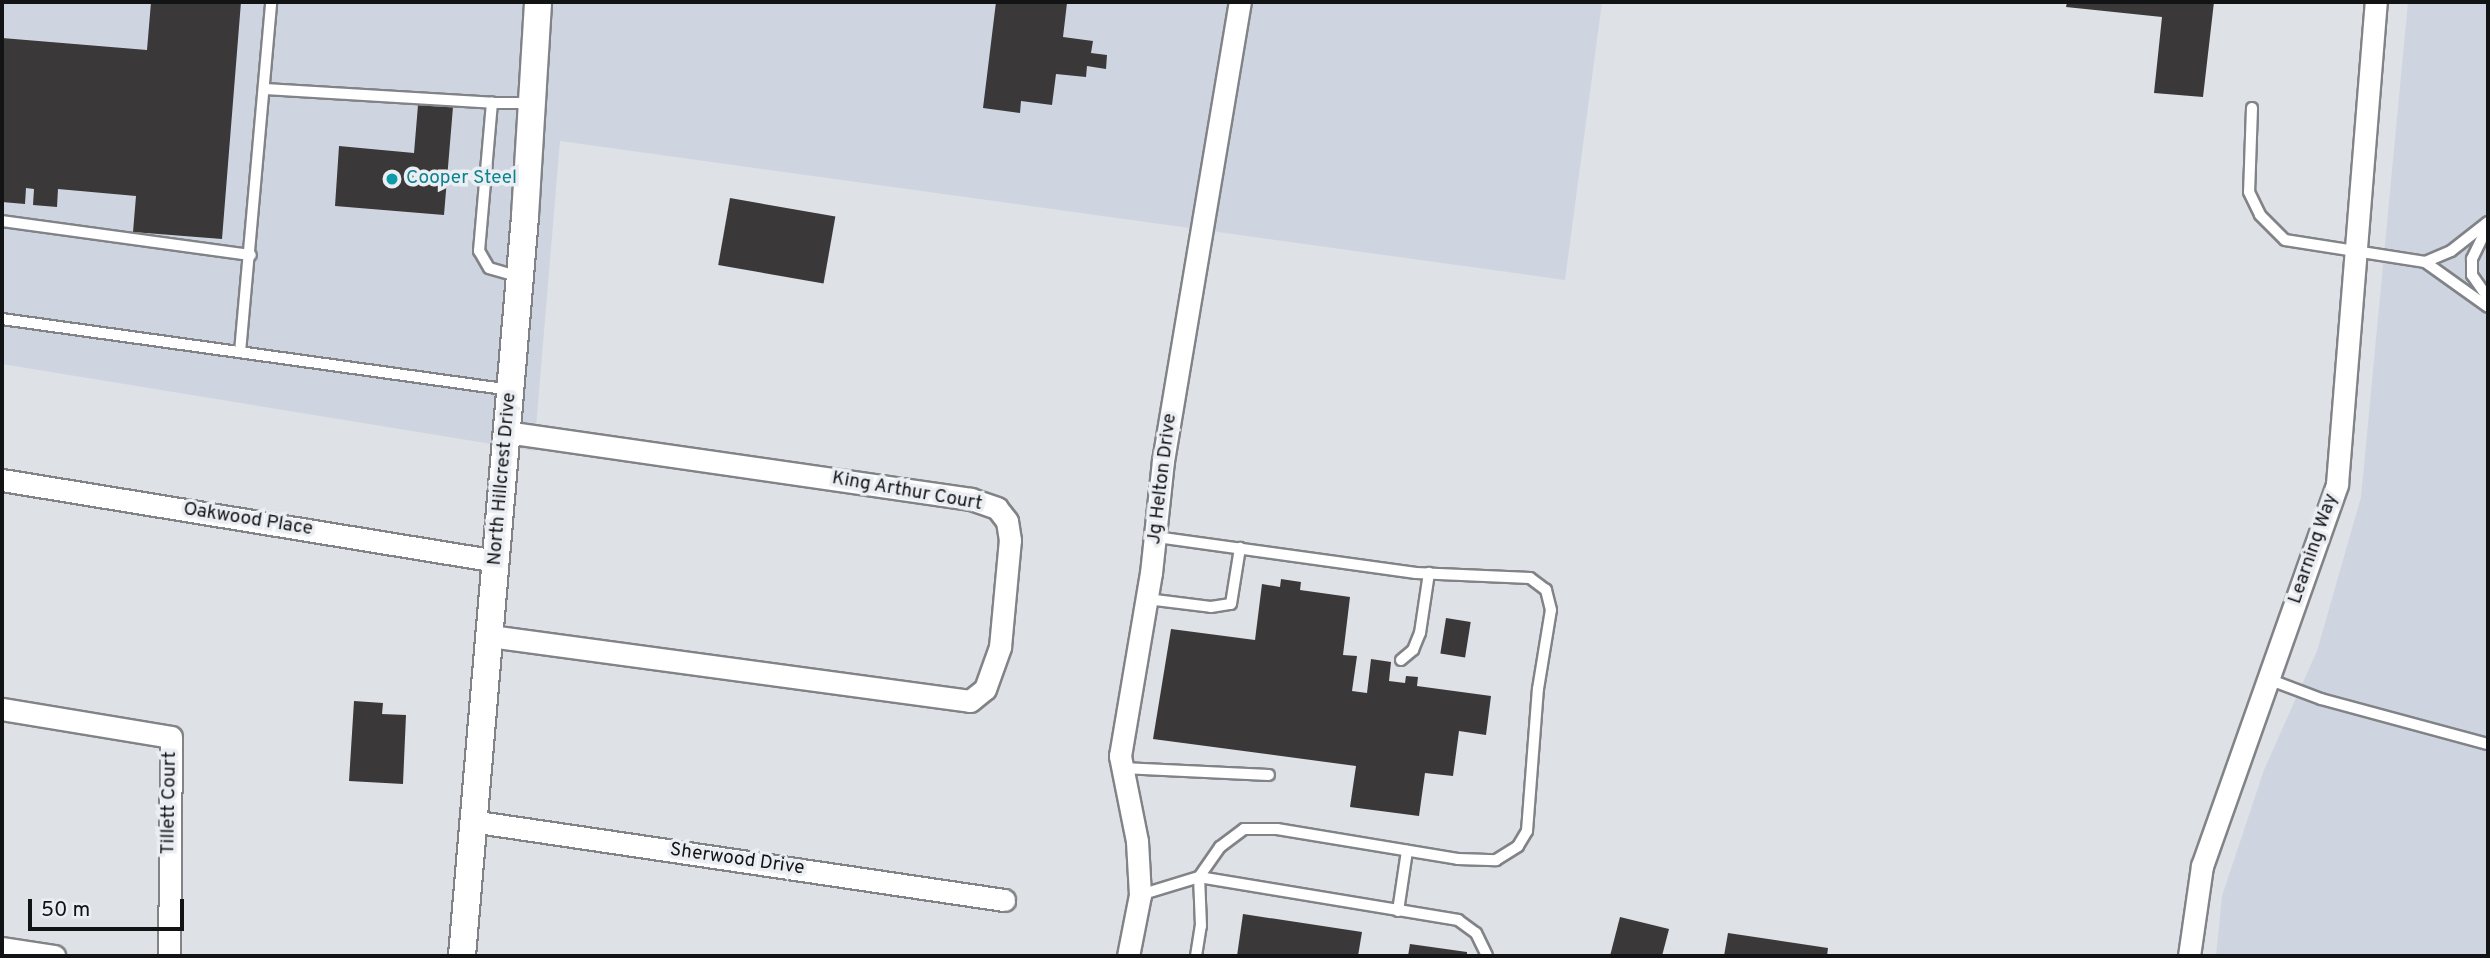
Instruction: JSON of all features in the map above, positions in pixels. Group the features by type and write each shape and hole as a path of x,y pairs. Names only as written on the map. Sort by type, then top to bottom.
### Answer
{"street":[{"name":"North Hillcrest Drive","path":"462,956 471,821 511,390 538,2"},
{"name":"Jg Helton Drive","path":"1128,956 1140,895 1137,841 1122,768 1147,599 1163,461 1240,2"},
{"name":"Learning Way","path":"2189,956 2202,866 2337,484 2376,2"},
{"name":"King Arthur Court","path":"490,636 970,701 985,689 1000,647 1010,540 1007,521 997,508 971,499 507,432"},
{"name":"Oakwood Place","path":"2,480 495,561"},
{"name":"Tillett Court","path":"2,709 171,737 169,956"},
{"name":"Sherwood Drive","path":"471,821 1004,900"},
{"path":"2,948 54,956"}],"lane":[{"path":"240,352 266,89 271,2"},
{"path":"266,89 531,103"},
{"path":"492,103 479,251 489,268 520,277"},
{"path":"2252,108 2247,162 2249,192 2260,215 2285,240 2425,262 2488,307"},
{"path":"2,221 251,255"},
{"path":"2425,262 2451,251 2488,224"},
{"path":"2488,224 2472,259 2472,275 2488,298"},
{"path":"2,319 511,390"},
{"path":"1155,537 1429,573 1530,578 1546,590 1551,610 1538,688 1527,831 1518,846 1496,860 1406,851 1277,829 1244,829 1220,847 1199,877 1201,926 1196,956"},
{"path":"1147,599 1212,607 1231,604 1240,548"},
{"path":"1401,660 1413,650 1420,633 1429,573"},
{"path":"2268,678 2321,699 2488,744"},
{"path":"1122,768 1269,775"},
{"path":"1398,911 1406,851"},
{"path":"1140,895 1199,877 1458,920 1476,933 1487,956"}],"shaded area":[{"path":"2,2 1602,2 1565,280 560,141 534,451 2,364"},
{"path":"2408,2 2488,2 2488,956 2216,956 2222,896 2264,770 2317,651 2361,497"}],"building":[{"path":"151,2 241,2 222,239 133,232 136,196 58,189 57,207 33,205 34,189 26,188 25,204 2,202 2,38 147,50"},
{"path":"996,2 1067,3 1063,37 1093,41 1091,53 1107,55 1106,69 1087,66 1086,77 1056,74 1052,105 1021,101 1020,113 983,108"},
{"path":"2067,2 2214,2 2203,97 2154,93 2162,17 2066,7"},
{"name":"Cooper Steel","path":"418,105 453,107 444,215 335,206 339,146 414,153"},
{"path":"730,198 835,217 824,284 718,265"},
{"path":"1281,579 1301,582 1300,590 1350,597 1343,655 1357,656 1352,691 1367,693 1371,659 1391,662 1389,681 1405,683 1406,676 1418,677 1417,686 1491,696 1486,735 1459,731 1453,776 1425,773 1419,816 1350,807 1356,766 1153,739 1171,629 1255,640 1262,584 1280,587"},
{"path":"1446,618 1471,622 1465,657 1440,654"},
{"path":"354,701 383,703 382,714 406,715 403,784 349,781"},
{"path":"1243,914 1362,932 1358,956 1237,956"},
{"path":"1620,917 1669,929 1662,956 1610,956"},
{"path":"1728,933 1828,948 1827,956 1724,956"},
{"path":"1410,944 1467,952 1467,956 1408,956"}],"place":[{"name":"Cooper Steel","path":"392,179"}]}
